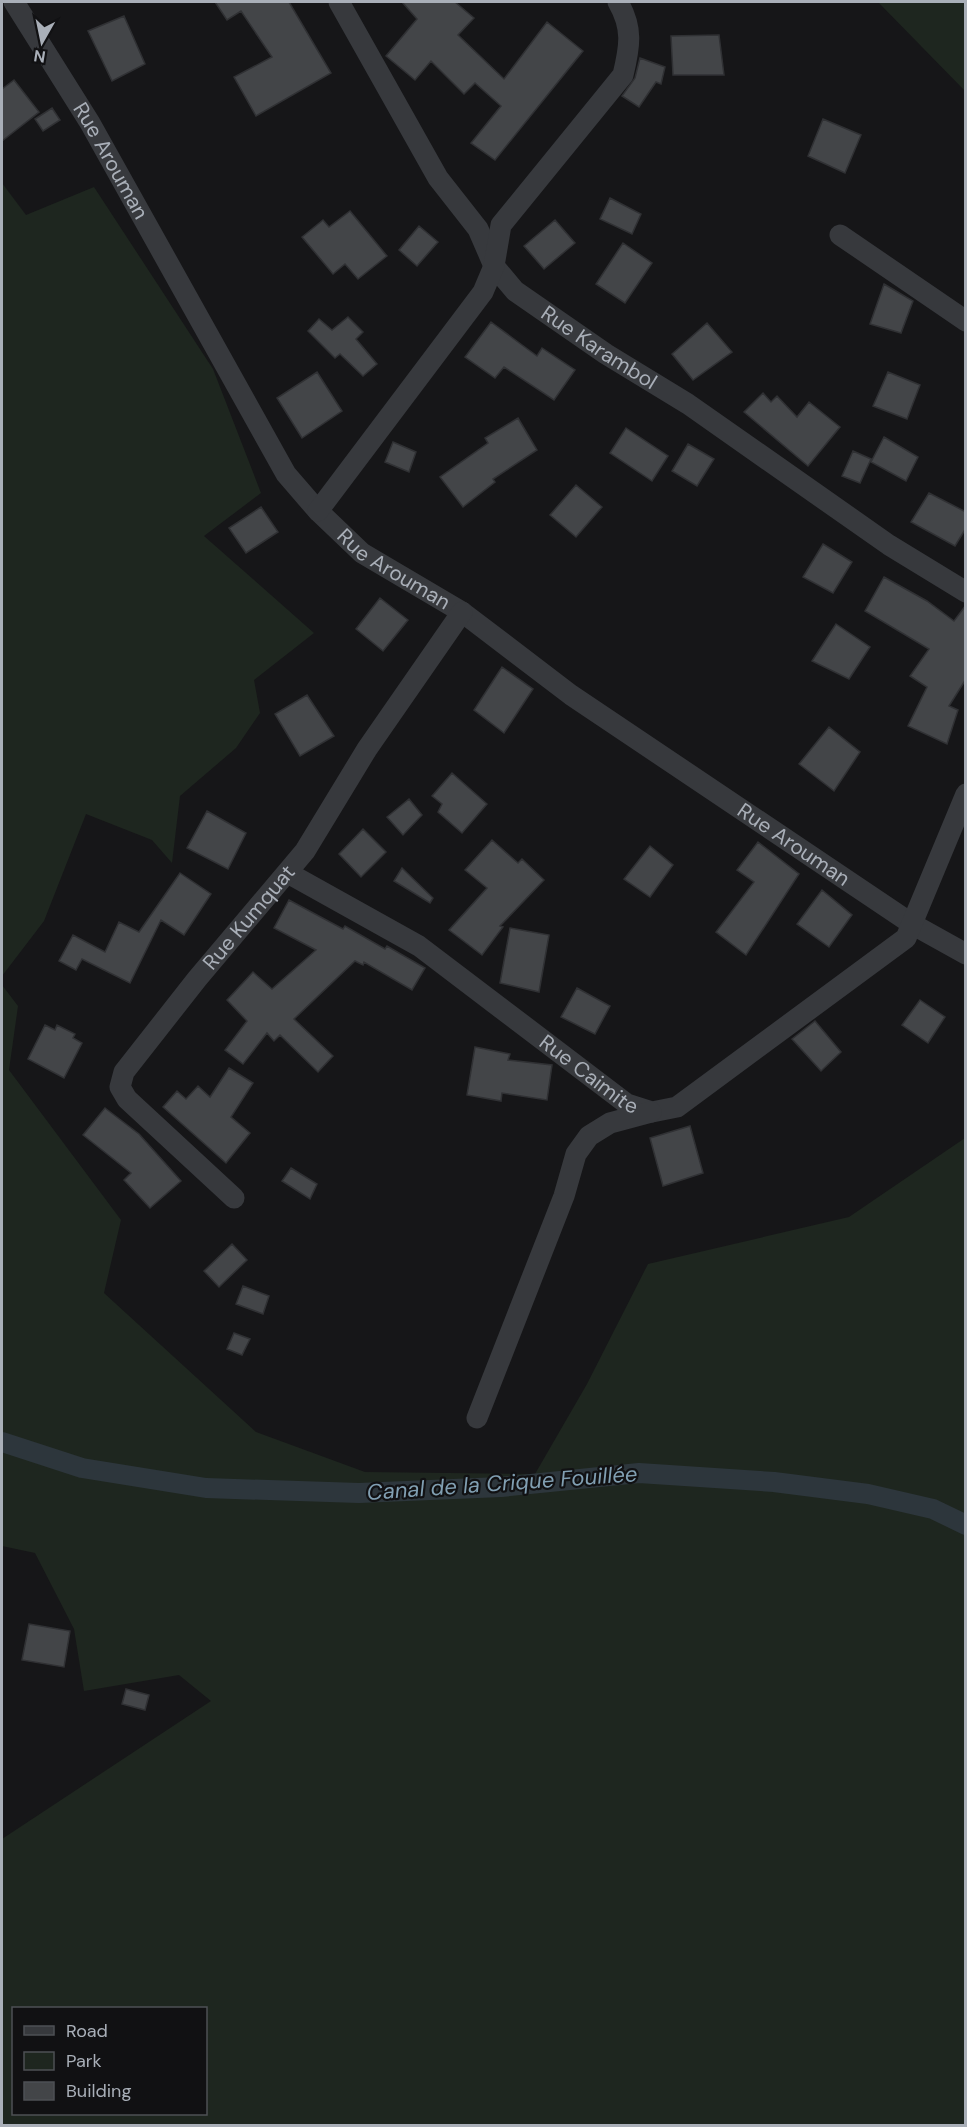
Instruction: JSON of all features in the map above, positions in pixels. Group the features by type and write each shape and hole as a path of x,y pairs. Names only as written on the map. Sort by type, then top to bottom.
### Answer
{"street":[{"name":"Rue Arouman","path":"14,2 90,123 286,474 318,511 362,553 462,612 571,695 912,924 966,954"},
{"name":"Rue Karambol","path":"339,2 438,178 478,229 494,266 515,291 606,354 688,404 889,545 966,592"},
{"path":"318,511 483,292 494,266 501,225 623,75 630,47 627,18 618,2"},
{"path":"840,235 966,321"},
{"name":"Rue Kumquat","path":"234,1198 127,1099 120,1087 124,1072 182,997 305,851 373,740 462,612"},
{"name":"Rue Caimite","path":"288,873 419,946 627,1104 652,1112 677,1107 906,938 966,794"},
{"path":"477,1418 564,1196 576,1154 589,1136 610,1123 652,1112"}],"green space":[{"path":"878,2 965,2 965,91"},
{"path":"2,183 26,215 94,187 213,369 261,493 204,536 314,633 254,680 260,713 236,748 180,796 172,863 152,840 86,814 44,921 2,976"},
{"path":"2,985 18,1006 9,1070 121,1220 104,1293 256,1432 365,1472 535,1474 587,1384 648,1264 849,1217 965,1138 965,2125 2,2125 2,1839 211,1701 179,1675 84,1691 74,1629 35,1553 2,1546"}],"building":[{"path":"215,2 289,2 331,73 256,116 234,77 272,57 241,11 227,20"},
{"path":"402,2 455,2 474,18 458,35 504,79 547,22 583,51 495,160 471,143 501,106 475,83 464,94 431,61 415,80 386,56 417,19"},
{"path":"124,16 145,64 112,81 88,31"},
{"path":"719,35 724,75 673,75 671,36"},
{"path":"640,58 665,67 661,84 656,82 639,107 622,96 635,78"},
{"path":"14,80 39,112 2,141 2,89"},
{"path":"52,108 60,120 43,131 35,119"},
{"path":"823,119 861,135 845,173 808,156"},
{"path":"610,198 641,214 632,234 600,219"},
{"path":"350,211 387,256 358,279 345,264 333,274 302,237 323,220 329,227"},
{"path":"555,220 575,243 544,269 524,246"},
{"path":"419,226 438,242 417,266 399,250"},
{"path":"623,243 652,263 625,303 596,284"},
{"path":"884,284 913,301 901,333 870,324"},
{"path":"348,317 363,332 356,339 377,364 363,376 340,354 335,358 308,331 319,319 332,330"},
{"path":"491,322 537,356 542,348 575,370 554,400 504,367 495,378 465,357"},
{"path":"707,323 732,352 693,380 672,354"},
{"path":"317,372 342,411 302,438 277,398"},
{"path":"888,372 920,385 907,419 873,406"},
{"path":"763,393 771,402 777,396 797,417 809,402 840,427 808,466 744,412"},
{"path":"518,418 537,450 493,479 495,482 463,507 440,477 488,443 485,438"},
{"path":"626,428 668,456 652,481 610,453"},
{"path":"884,437 918,457 906,481 871,462"},
{"path":"393,442 416,452 409,472 385,462"},
{"path":"688,444 714,459 697,486 672,471"},
{"path":"853,451 871,459 860,483 842,476"},
{"path":"576,485 602,507 576,537 550,515"},
{"path":"929,493 966,512 966,528 955,546 911,522"},
{"path":"261,507 278,532 246,553 229,528"},
{"path":"823,544 852,562 833,593 803,577"},
{"path":"884,577 927,601 954,621 966,605 966,679 949,706 958,710 947,744 908,726 927,687 910,676 929,649 865,611"},
{"path":"380,598 408,620 383,651 356,629"},
{"path":"836,624 870,647 849,679 812,661"},
{"path":"502,667 533,689 504,733 474,710"},
{"path":"307,695 334,736 300,756 275,714"},
{"path":"829,727 860,752 834,791 799,764"},
{"path":"452,773 487,804 462,833 438,812 442,804 432,796"},
{"path":"409,799 422,815 403,835 387,817"},
{"path":"207,811 246,833 228,869 187,848"},
{"path":"363,829 386,852 361,877 339,854"},
{"path":"492,840 518,863 522,859 544,880 500,926 503,927 482,955 449,930 487,888 465,870"},
{"path":"758,842 799,874 746,955 716,932 754,882 737,870"},
{"path":"650,846 673,865 650,897 624,879"},
{"path":"402,868 433,898 430,903 394,881"},
{"path":"180,873 211,894 184,935 161,920 130,983 82,959 76,970 59,961 73,935 105,952 119,922 139,932"},
{"path":"822,890 852,915 829,947 797,924"},
{"path":"289,900 343,929 345,926 385,949 387,946 425,968 412,990 364,962 363,965 355,961 294,1019 333,1056 318,1072 280,1035 274,1041 267,1033 243,1064 225,1050 247,1021 227,1000 253,972 272,989 316,950 274,928"},
{"path":"510,928 549,935 539,992 500,983"},
{"path":"577,988 610,1006 595,1034 561,1017"},
{"path":"920,1000 945,1017 928,1043 902,1025"},
{"path":"815,1021 841,1052 821,1071 792,1039"},
{"path":"45,1025 55,1030 57,1025 75,1034 73,1038 82,1043 64,1078 28,1059"},
{"path":"475,1047 510,1054 508,1060 552,1065 547,1100 502,1093 501,1101 467,1095"},
{"path":"229,1068 253,1083 231,1117 250,1133 226,1163 163,1107 177,1091 186,1099 198,1086 210,1097"},
{"path":"105,1108 139,1134 181,1181 150,1208 124,1180 131,1173 83,1135"},
{"path":"690,1126 703,1173 663,1186 650,1138"},
{"path":"291,1168 317,1184 310,1199 282,1181"},
{"path":"232,1244 247,1260 219,1287 204,1271"},
{"path":"243,1286 269,1296 263,1314 236,1304"},
{"path":"234,1333 250,1339 242,1355 227,1349"},
{"path":"29,1624 70,1631 64,1667 22,1660"},
{"path":"126,1689 149,1695 145,1710 122,1704"}],"waterway":[{"name":"Canal de la Crique Fouillée","path":"2,1442 82,1468 206,1488 359,1493 501,1487 639,1473 774,1482 868,1494 933,1509 966,1525"}]}
